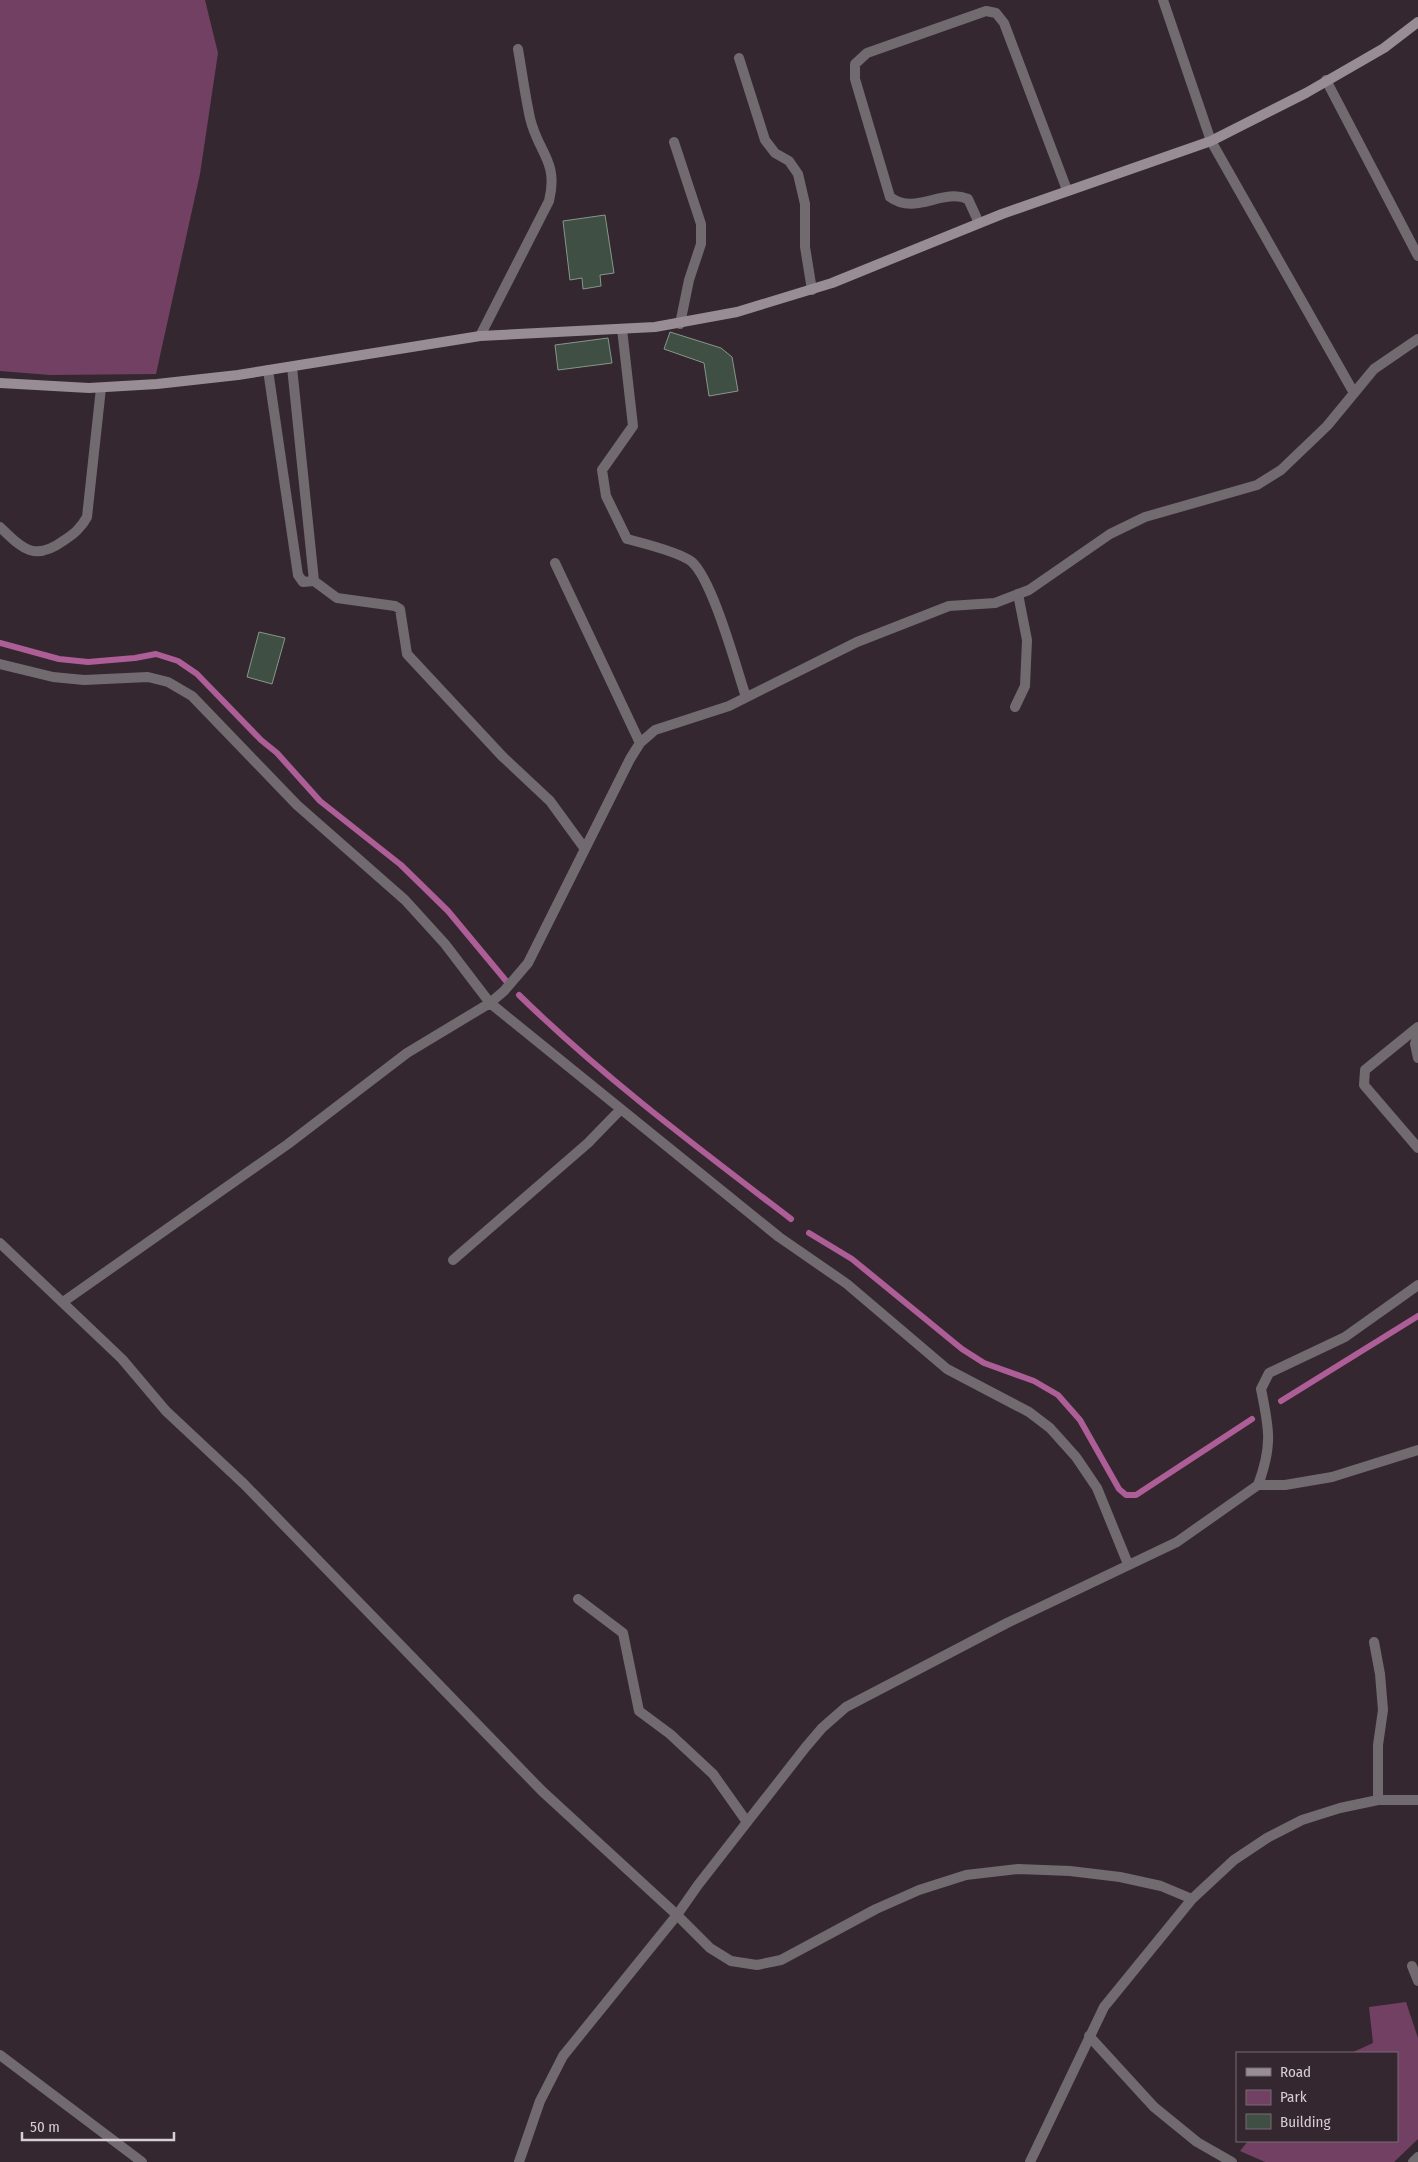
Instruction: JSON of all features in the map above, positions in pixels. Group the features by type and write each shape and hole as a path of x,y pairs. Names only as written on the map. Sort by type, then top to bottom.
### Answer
{"main road":[{"path":"0,383 101,388 157,384 268,370 480,336 622,329 680,324 737,312 832,284 978,223 1067,190 1211,141 1290,102 1384,48 1418,22"}],"street":[{"path":"1163,0 1211,141 1354,394"},
{"path":"978,223 968,199 959,195 912,206 899,204 890,197 855,79 855,64 867,53 986,11 996,13 1004,22 1067,190"},
{"path":"480,336 549,201 553,185 553,172 530,119 518,49"},
{"path":"739,58 765,140 775,153 789,161 798,174 805,204 805,247 812,290"},
{"path":"1326,80 1418,256"},
{"path":"674,142 701,224 702,244 689,280 680,324"},
{"path":"622,329 633,426 602,470 606,496 627,539 665,550 692,562 709,588 746,698"},
{"path":"63,1302 288,1144 408,1053 490,1002 504,991 528,963 640,743 655,730 729,706 857,642 949,606 995,603 1029,590 1110,534 1145,517 1257,485 1281,470 1327,426 1374,369 1418,339"},
{"path":"292,366 314,581"},
{"path":"268,370 298,575 303,582 314,581 337,598 395,606 400,609 407,654 502,756 550,801 585,849"},
{"path":"0,527 22,547 34,552 50,550 80,529 87,516 101,388"},
{"path":"555,563 640,743"},
{"path":"1015,707 1025,686 1027,640 1018,594"},
{"path":"0,664 53,677 84,680 148,677 168,682 192,696 297,805 405,900 445,944 490,1002 779,1237 847,1284 947,1369 1029,1412 1050,1428 1076,1457 1097,1488 1128,1564"},
{"path":"1418,1027 1365,1070 1364,1085 1418,1148"},
{"path":"1418,1034 1415,1044 1418,1058"},
{"path":"453,1260 588,1143 621,1109"},
{"path":"0,1243 122,1359 166,1412 244,1484 542,1791 677,1915 710,1948 730,1961 757,1965 781,1960 876,1909 919,1890 966,1875 1018,1869 1070,1871 1120,1877 1152,1884 1192,1899"},
{"path":"1258,1485 1269,1447 1269,1426 1261,1389 1269,1374 1345,1337 1418,1285"},
{"path":"519,2162 540,2101 563,2056 677,1915 816,1734 846,1707 1007,1623 1177,1542 1258,1485 1285,1485 1332,1477 1418,1450"},
{"path":"578,1599 623,1633 639,1711 670,1734 713,1774 747,1822"},
{"path":"1374,1642 1384,1710 1378,1745 1378,1800"},
{"path":"1030,2162 1104,2007 1192,1899 1234,1860 1267,1838 1302,1820 1340,1808 1378,1800 1418,1800"},
{"path":"1412,1966 1418,1981"},
{"path":"1089,2036 1154,2107 1197,2142 1232,2162"},
{"path":"0,2054 142,2162"},
{"path":"1413,2162 1418,2157"}],"green space":[{"path":"0,0 205,0 218,53 200,174 156,374 50,375 0,371"},
{"path":"1406,2002 1418,2038 1418,2139 1394,2162 1265,2162 1240,2151 1247,2142 1398,2142 1398,2052 1353,2052 1373,2043 1369,2007"}],"building":[{"path":"605,215 614,273 600,275 601,286 583,289 582,278 570,280 563,221"},
{"path":"670,332 721,348 732,357 738,391 709,396 704,363 664,349"},
{"path":"608,338 612,363 558,370 555,345"},
{"path":"259,632 285,638 272,684 247,677"}],"waterway":[{"path":"0,643 59,659 88,662 135,658 156,654 178,661 197,674 261,740 277,753 320,801 401,865 448,911 507,982"},
{"path":"519,995 617,1083 686,1139 791,1219"},
{"path":"809,1233 852,1259 962,1349 984,1363 1034,1381 1058,1395 1080,1420 1119,1489 1126,1495 1136,1495 1252,1419"},
{"path":"1281,1401 1418,1316"}]}
